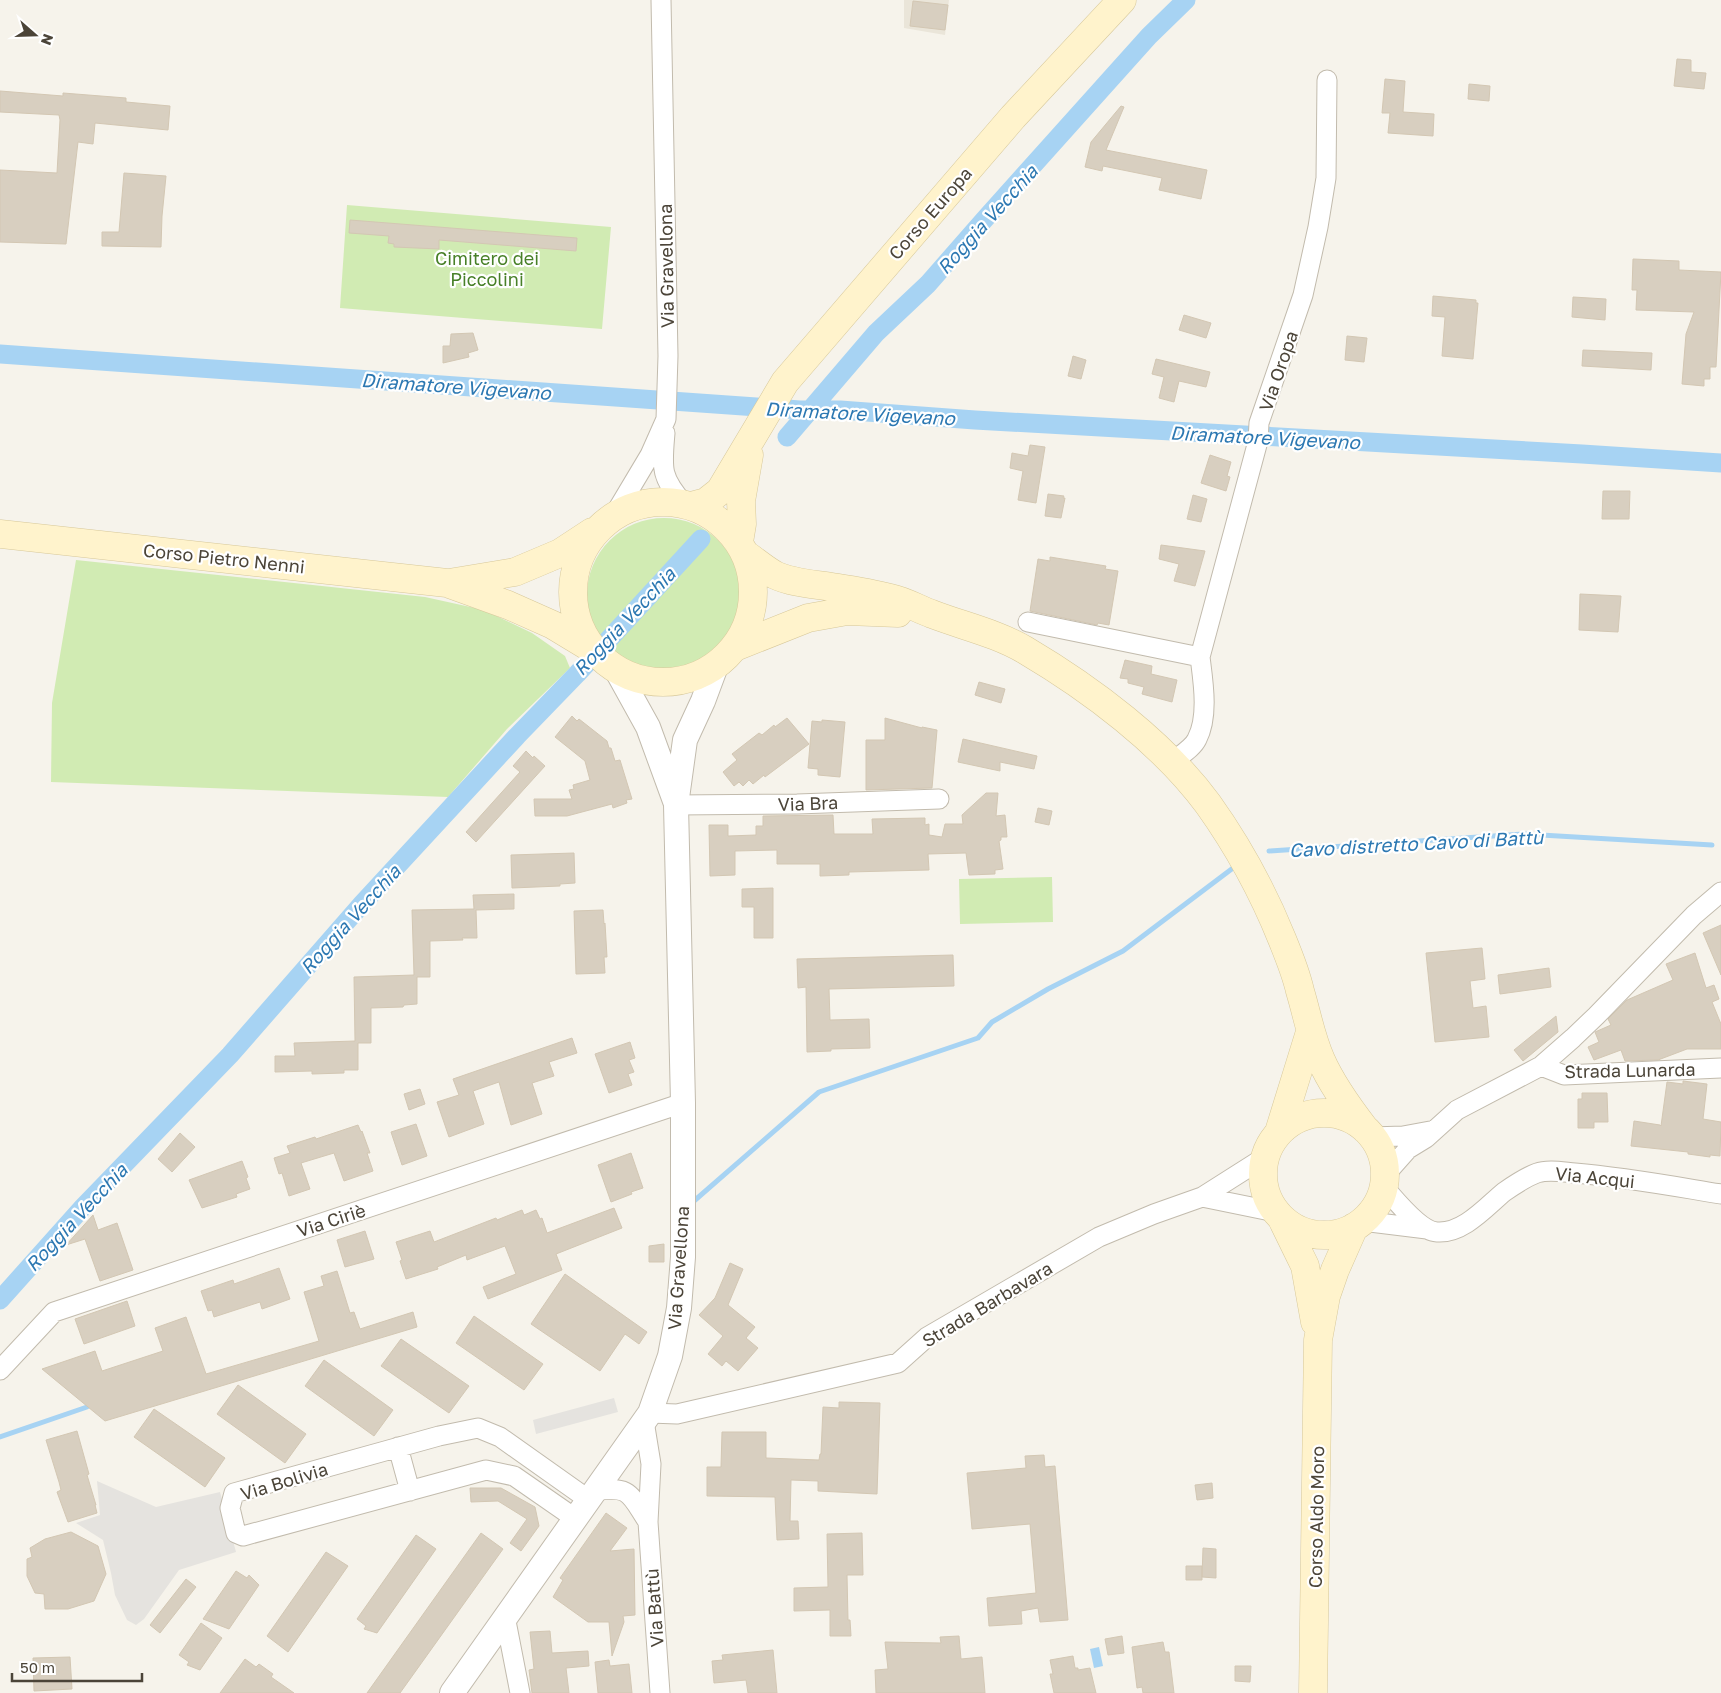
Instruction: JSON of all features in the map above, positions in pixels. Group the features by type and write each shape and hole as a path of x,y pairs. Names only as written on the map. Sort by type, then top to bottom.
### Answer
{"main road":[{"name":"Corso Europa","path":"687,505 706,502 720,491 785,382 1013,117 1122,0"},
{"path":"735,647 748,626 753,602 752,577 742,548 741,501 753,437"},
{"name":"Corso Pietro Nenni","path":"447,583 515,572 560,553 629,508 647,503 665,502 687,505"},
{"path":"687,505 715,519 726,527 742,548 774,574 799,582 892,598 974,628 1023,649 1068,677 1126,719 1171,763 1208,804 1240,852 1283,941 1300,988 1310,1032 1320,1059 1330,1080 1368,1133 1382,1155 1384,1181 1379,1200 1372,1211 1358,1224 1336,1234 1317,1235 1298,1230 1279,1216 1268,1200 1263,1172 1265,1157 1270,1144 1279,1132 1294,1120 1312,1114 1331,1113 1349,1118 1368,1133"},
{"path":"601,657 580,629 574,607 573,585 578,563 588,543 607,521"},
{"name":"Corso Pietro Nenni","path":"0,534 447,583 508,605 553,625 636,679 657,683 698,676 716,666 735,647"},
{"path":"735,647 808,618 847,611 932,614"},
{"path":"1279,1132 1310,1032"},
{"name":"Corso Aldo Moro","path":"1279,1216 1304,1266 1310,1285 1318,1340 1313,1693"},
{"name":"Corso Aldo Moro","path":"1318,1340 1329,1288 1335,1270 1358,1224"}],"street":[{"name":"Via Gravellona","path":"607,521 650,455 666,418 668,390 660,0"},
{"name":"Via Oropa","path":"1171,763 1197,741 1203,723 1203,688 1200,657 1259,432 1303,295 1318,228 1326,178 1327,80"},
{"path":"666,418 663,457 665,479 673,492 687,505"},
{"path":"1028,622 1200,657"},
{"name":"Via Gravellona","path":"601,657 648,726 676,805"},
{"name":"Via Gravellona","path":"452,1693 647,1417 670,1356 679,1308 683,1257 683,1104 676,805 685,740 703,701 716,666"},
{"name":"Via Bra","path":"676,805 797,804 939,799"},
{"path":"1428,1229 1409,1216 1384,1181 1408,1149 1426,1138 1457,1110 1541,1066 1591,1021 1694,915 1721,892"},
{"name":"Strada Lunarda","path":"1541,1066 1564,1075 1721,1068"},
{"name":"Via Ciriè","path":"0,1370 54,1312 683,1104"},
{"path":"1368,1133 1418,1134 1436,1130"},
{"name":"Strada Barbavara","path":"647,1417 677,1414 898,1363 927,1337 1100,1237 1154,1214 1202,1197 1265,1157"},
{"name":"Via Acqui","path":"1358,1224 1428,1229 1436,1232 1447,1231 1478,1216 1505,1192 1538,1172 1556,1171 1590,1174 1721,1194"},
{"path":"1202,1197 1279,1216"},
{"name":"Via Battù","path":"647,1417 651,1464 648,1522 660,1693"},
{"name":"Via Bolivia","path":"478,1428 500,1437 586,1503 514,1476 486,1470 243,1536 236,1533 230,1508 234,1493 439,1436 478,1428"},
{"path":"398,1447 410,1490"},
{"path":"586,1503 613,1488 628,1493 648,1522"},
{"path":"505,1616 520,1693"}],"shaded area":[{"path":"904,0 949,0 945,35 904,28"},
{"path":"614,1398 618,1412 536,1434 533,1420"},
{"path":"97,1481 156,1507 220,1492 236,1552 179,1570 144,1619 136,1625 127,1620 115,1595 103,1540 76,1523 100,1515"}],"green space":[{"name":"Cimitero dei Piccolini","path":"347,205 611,227 602,329 340,308"},
{"path":"664,518 693,524 707,531 718,541 728,552 735,566 741,595 735,624 728,638 718,649 707,659 693,666 664,672 635,666 621,659 610,649 600,638 593,624 587,595 593,566 600,552 610,541 621,531 635,524"},
{"path":"76,560 425,597 484,610 532,633 565,656 570,668 507,729 448,797 51,782 52,703"},
{"path":"1052,877 1053,922 960,924 959,879"}],"water":[{"path":"1099,1647 1103,1666 1094,1668 1090,1649"}],"building":[{"path":"913,1 948,5 945,30 910,26"},
{"path":"1677,59 1691,60 1691,72 1706,73 1704,89 1674,86"},
{"path":"1385,79 1405,81 1403,112 1434,114 1433,136 1388,133 1390,113 1382,113"},
{"path":"1469,84 1490,86 1489,101 1468,99"},
{"path":"0,91 126,98 126,102 170,106 168,130 95,123 93,144 78,142 66,244 0,242 0,170 57,173 60,120 59,115 0,112"},
{"path":"1121,106 1124,107 1106,150 1207,170 1201,199 1159,190 1162,178 1103,166 1102,171 1085,167 1091,142"},
{"path":"124,173 166,176 161,247 102,246 102,232 119,232"},
{"path":"350,220 577,238 576,251 439,240 439,249 394,247 394,244 388,243 389,236 349,233"},
{"path":"1633,259 1679,261 1679,270 1721,272 1716,367 1710,367 1710,379 1704,379 1704,386 1682,384 1686,334 1694,312 1636,310 1637,290 1632,290"},
{"path":"1433,296 1476,300 1476,303 1478,303 1473,359 1442,356 1445,317 1432,316"},
{"path":"1573,297 1606,299 1605,320 1572,317"},
{"path":"1184,315 1211,323 1206,338 1179,330"},
{"path":"473,333 478,350 468,353 469,357 443,363 443,346 450,346 451,334"},
{"path":"1347,336 1367,338 1364,362 1345,360"},
{"path":"1583,350 1652,353 1651,370 1582,366"},
{"path":"1073,356 1086,360 1081,379 1068,376"},
{"path":"1156,359 1210,372 1206,387 1179,381 1174,402 1159,398 1164,377 1152,374"},
{"path":"1030,445 1045,447 1036,503 1018,500 1023,471 1010,468 1012,453 1028,456"},
{"path":"1210,455 1231,462 1227,476 1230,477 1226,491 1201,483"},
{"path":"1603,491 1630,491 1629,519 1602,519"},
{"path":"1048,494 1064,496 1061,518 1045,516"},
{"path":"1193,495 1207,499 1201,522 1187,519"},
{"path":"1161,545 1205,551 1195,586 1174,581 1179,564 1159,559"},
{"path":"1050,557 1106,566 1105,569 1118,571 1109,625 1098,623 1097,625 1030,611 1038,559 1050,561"},
{"path":"1580,594 1621,596 1618,632 1579,630"},
{"path":"1125,660 1152,666 1151,674 1177,680 1172,702 1142,694 1144,687 1128,683 1128,679 1120,678"},
{"path":"979,682 1005,689 1001,703 975,695"},
{"path":"572,716 577,721 579,719 607,741 615,761 620,760 632,799 626,800 627,803 613,808 612,804 567,816 535,816 534,799 572,799 569,790 574,789 573,785 590,780 585,761 555,737"},
{"path":"787,718 809,744 753,784 749,780 743,786 739,782 734,786 723,772 737,760 732,754 759,733 762,735 774,725 775,727"},
{"path":"885,718 937,730 932,788 866,790 866,740 885,740"},
{"path":"822,720 845,722 840,777 818,775 818,769 808,768 812,721 822,722"},
{"path":"963,739 1037,756 1034,769 1000,762 1000,771 958,762"},
{"path":"526,751 545,766 476,842 466,832 520,772 513,766"},
{"path":"986,793 998,793 996,816 1005,815 1007,837 1001,837 999,841 1003,869 995,870 995,874 969,875 966,853 928,854 929,870 849,872 849,875 820,876 820,864 777,864 777,850 735,851 735,875 710,876 709,825 728,825 728,836 756,835 756,826 763,826 763,816 833,815 834,834 873,834 872,819 925,818 925,825 929,824 929,835 942,837 945,824 963,824 962,815"},
{"path":"1038,808 1052,811 1049,825 1035,822"},
{"path":"574,853 575,883 560,884 560,886 512,888 511,855"},
{"path":"773,888 773,938 754,938 754,907 742,907 742,889"},
{"path":"514,894 514,909 476,910 477,938 430,941 430,977 417,977 417,1004 404,1005 403,1007 371,1008 371,1043 358,1043 358,1070 344,1070 344,1073 312,1074 312,1071 275,1072 275,1056 295,1056 294,1043 355,1041 354,977 414,975 412,910 474,909 473,895"},
{"path":"603,910 607,957 604,957 605,973 576,974 574,911"},
{"path":"1721,925 1721,975 1703,933"},
{"path":"1482,948 1485,979 1470,981 1473,1008 1486,1006 1489,1037 1435,1042 1426,953"},
{"path":"1695,953 1706,988 1714,985 1719,999 1712,1002 1721,1024 1721,1049 1687,1049 1658,1060 1625,1061 1621,1050 1594,1060 1588,1047 1599,1042 1595,1032 1611,1025 1608,1019 1627,1000 1673,980 1666,964"},
{"path":"953,955 954,986 829,989 830,1020 869,1019 870,1048 807,1052 806,987 798,988 797,959"},
{"path":"1549,968 1551,987 1500,994 1498,975"},
{"path":"1556,1016 1558,1032 1523,1061 1514,1050"},
{"path":"572,1038 577,1053 549,1062 554,1076 532,1083 542,1114 511,1125 499,1082 473,1091 484,1124 449,1137 437,1102 459,1095 453,1079"},
{"path":"630,1042 635,1058 629,1060 634,1072 628,1074 632,1085 609,1093 595,1054"},
{"path":"1683,1081 1707,1084 1703,1119 1721,1122 1720,1156 1710,1155 1710,1157 1688,1154 1688,1152 1631,1146 1634,1121 1661,1126 1667,1082 1683,1084"},
{"path":"420,1089 425,1104 409,1110 404,1094"},
{"path":"1582,1093 1607,1093 1608,1122 1594,1122 1594,1128 1578,1128 1578,1099 1582,1099"},
{"path":"416,1124 427,1156 402,1165 391,1132"},
{"path":"358,1125 370,1153 367,1153 373,1171 344,1181 334,1153 301,1163 310,1189 289,1196 282,1173 279,1174 274,1158 290,1153 287,1146 315,1137 316,1139"},
{"path":"180,1133 195,1147 172,1172 158,1159"},
{"path":"631,1153 643,1188 611,1202 598,1165"},
{"path":"242,1161 250,1189 236,1194 237,1197 202,1208 189,1180"},
{"path":"614,1208 622,1228 556,1254 562,1270 488,1299 483,1287 516,1274 505,1246 467,1260 466,1255 437,1267 438,1269 406,1279 396,1242 430,1231 434,1242 522,1210 524,1215 536,1210 540,1219 542,1218 547,1233"},
{"path":"93,1215 98,1230 117,1223 133,1270 100,1281 85,1239 66,1245"},
{"path":"365,1231 374,1259 345,1267 337,1240"},
{"path":"664,1244 664,1262 649,1262 649,1246"},
{"path":"730,1263 743,1269 728,1305 755,1327 746,1338 758,1348 738,1371 726,1361 722,1366 708,1354 723,1336 699,1315 715,1298"},
{"path":"279,1268 290,1299 262,1309 260,1302 214,1317 212,1310 208,1311 201,1291 233,1280 234,1284"},
{"path":"337,1271 350,1313 354,1312 360,1329 413,1312 417,1327 105,1421 42,1369 95,1351 102,1371 163,1351 155,1328 186,1317 206,1374 319,1341 304,1292 324,1286 321,1276"},
{"path":"565,1274 647,1332 639,1344 625,1334 600,1371 531,1324"},
{"path":"127,1301 135,1326 84,1344 75,1319"},
{"path":"474,1316 543,1364 524,1390 456,1343"},
{"path":"401,1339 469,1386 449,1413 381,1366"},
{"path":"324,1360 393,1410 374,1436 305,1386"},
{"path":"238,1385 306,1434 285,1463 217,1414"},
{"path":"839,1402 880,1403 877,1494 818,1491 818,1481 791,1480 790,1521 798,1521 799,1539 777,1540 775,1497 707,1496 707,1467 721,1467 722,1432 766,1432 766,1458 819,1460 821,1454 823,1407 839,1408"},
{"path":"154,1409 225,1458 205,1487 134,1437"},
{"path":"77,1431 97,1513 68,1522 57,1492 61,1490 46,1440"},
{"path":"1044,1455 1045,1467 1055,1466 1068,1620 1040,1622 1038,1608 1021,1611 1022,1624 989,1626 987,1598 1036,1593 1030,1524 972,1529 967,1473 1026,1468 1025,1456"},
{"path":"1212,1483 1213,1498 1197,1500 1195,1485"},
{"path":"470,1488 501,1488 535,1507 539,1526 521,1551 510,1543 527,1519 498,1501 471,1502"},
{"path":"606,1513 627,1528 610,1551 634,1549 635,1615 623,1616 624,1622 612,1656 609,1622 588,1622 553,1597 563,1580 560,1578"},
{"path":"71,1532 98,1546 106,1574 94,1601 68,1609 45,1609 44,1594 35,1593 27,1576 27,1559 32,1557 30,1548 45,1539"},
{"path":"481,1533 503,1549 400,1693 367,1693"},
{"path":"862,1533 863,1575 847,1575 848,1620 850,1620 851,1636 830,1636 830,1610 794,1611 794,1588 828,1587 827,1534"},
{"path":"416,1535 436,1549 377,1633 364,1629 366,1626 357,1619"},
{"path":"1203,1548 1216,1549 1216,1578 1202,1577"},
{"path":"326,1552 348,1566 288,1652 267,1636"},
{"path":"1186,1566 1202,1566 1202,1580 1186,1580"},
{"path":"236,1571 247,1578 249,1575 259,1585 229,1629 203,1619"},
{"path":"186,1579 196,1587 160,1633 150,1625"},
{"path":"201,1623 222,1638 200,1670 187,1665 189,1662 179,1655"},
{"path":"550,1631 552,1653 588,1651 589,1666 566,1668 569,1693 532,1693 529,1670 534,1669 530,1632"},
{"path":"959,1636 961,1659 982,1657 985,1693 876,1693 875,1670 888,1669 885,1642 941,1643 940,1637"},
{"path":"1122,1636 1124,1653 1108,1655 1105,1639"},
{"path":"1163,1642 1165,1652 1169,1652 1174,1693 1143,1693 1142,1687 1137,1688 1132,1647"},
{"path":"773,1650 777,1693 748,1693 746,1680 714,1683 712,1661 723,1660 722,1655"},
{"path":"1073,1656 1075,1668 1078,1668 1078,1670 1090,1668 1096,1693 1054,1693 1050,1674 1053,1674 1050,1660"},
{"path":"70,1657 72,1689 34,1691 33,1658"},
{"path":"245,1659 256,1667 259,1664 273,1674 271,1677 294,1693 220,1693"},
{"path":"609,1660 610,1666 629,1664 632,1693 598,1693 595,1662"},
{"path":"1235,1666 1251,1666 1250,1682 1235,1681"}],"waterway":[{"name":"Roggia Vecchia","path":"787,437 876,333 928,284 1149,36 1186,0"},
{"name":"Diramatore Vigevano","path":"0,354 800,410 840,410 975,420 1721,463"},
{"name":"Roggia Vecchia","path":"0,1300 83,1207 230,1055 361,905 701,539"},
{"name":"Cavo distretto Cavo di Battù","path":"1269,851 1523,834 1712,845"},
{"name":"Cavo distretto Cavo di Battù","path":"694,1201 819,1092 978,1038 992,1022 1048,989 1123,951 1233,868"},
{"name":"Cavo distretto Cavo di Battù","path":"0,1437 87,1407"}]}
